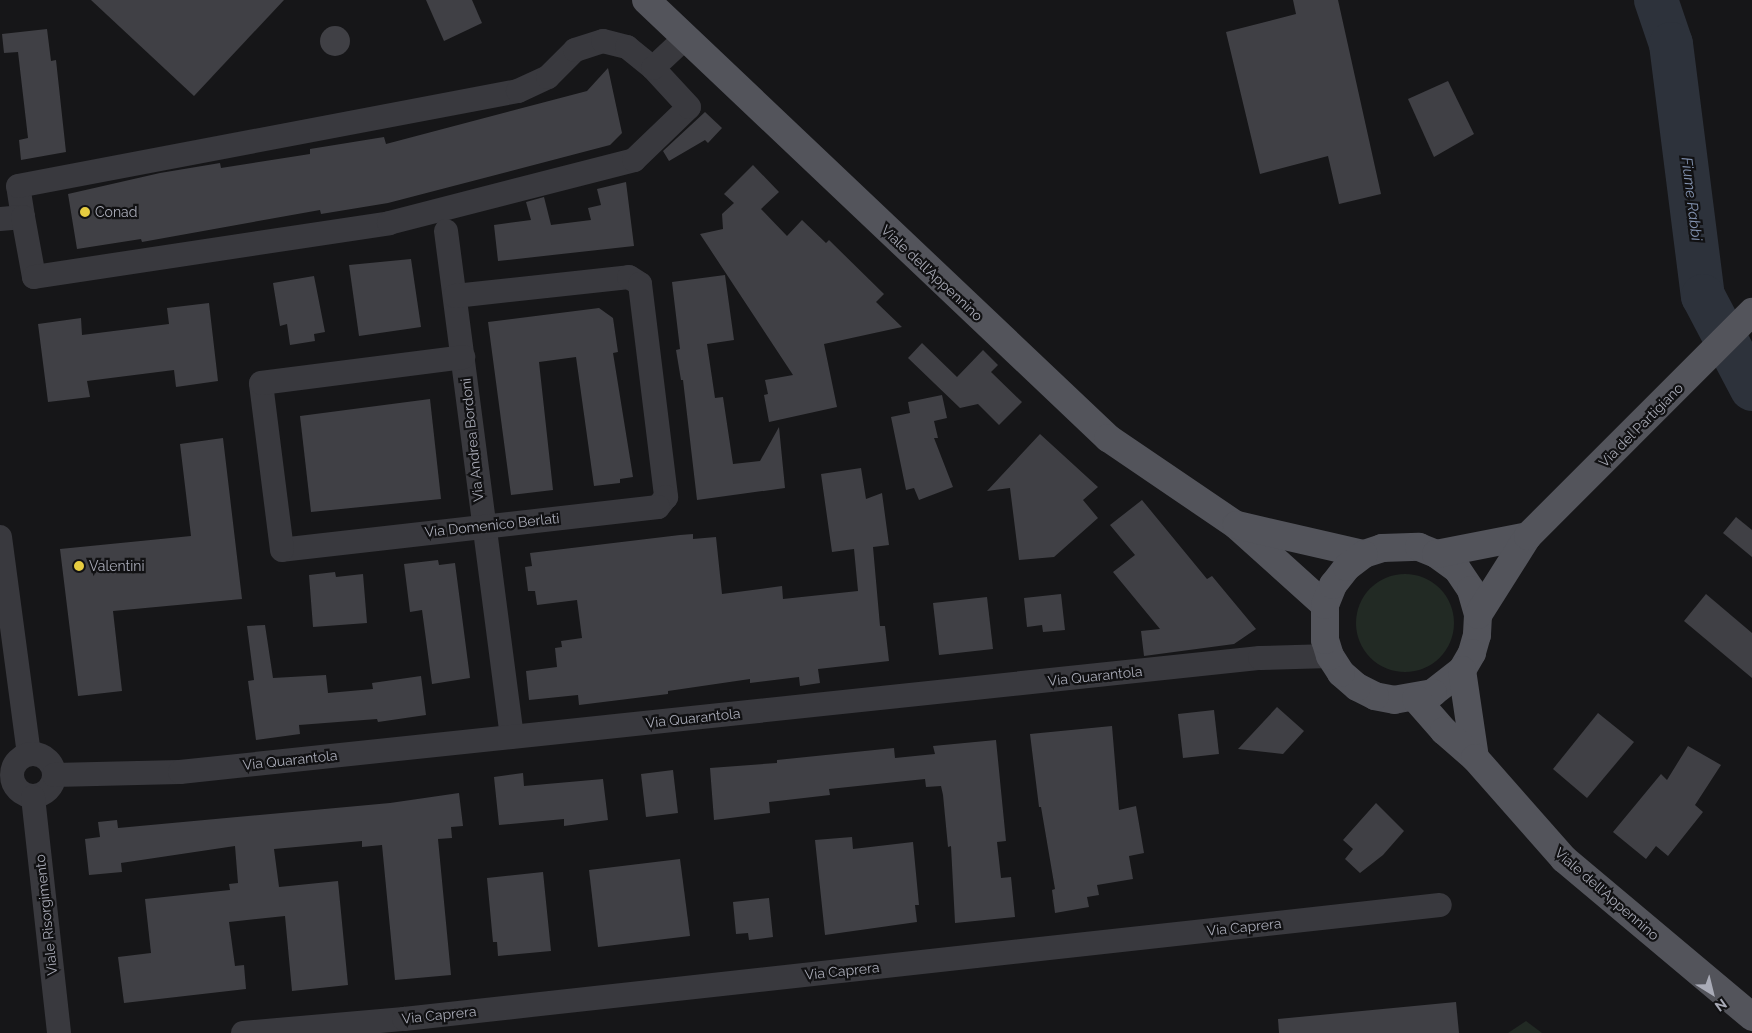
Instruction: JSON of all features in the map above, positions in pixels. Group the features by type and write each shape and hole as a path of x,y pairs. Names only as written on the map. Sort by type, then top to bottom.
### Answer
{"main road":[{"name":"Viale dell'Appennino","path":"646,0 1108,438 1236,525 1325,606"},
{"name":"Via del Partigiano","path":"1478,615 1528,536 1752,312"},
{"name":"Viale dell'Appennino","path":"1236,525 1364,554"},
{"path":"1436,554 1528,536"},
{"name":"Viale dell'Appennino","path":"1400,545 1436,554 1457,569 1471,590 1478,615 1472,653 1462,670 1433,693 1416,699 1395,700 1363,690 1341,673 1330,656 1325,640 1325,606 1333,585 1347,567 1364,554 1400,545"},
{"path":"1462,670 1475,758"},
{"name":"Viale dell'Appennino","path":"1416,699 1444,731 1475,758 1564,859 1752,1018"}],"street":[{"path":"653,68 684,38"},
{"path":"603,41 626,47 653,68 689,107 634,160 389,223 34,276 11,218 18,186 518,91 548,77 575,50 603,41"},
{"name":"Via Andrea Bordoni","path":"446,232 463,357 482,525 512,737"},
{"name":"Via Domenico Berlati","path":"455,296 628,277 640,284 666,497 658,507 482,525 282,550 262,382 463,357"},
{"path":"0,537 29,754"},
{"name":"Via Quarantola","path":"54,775 180,772 1260,658 1330,656"},
{"path":"29,754 49,761 54,775 46,792 33,797 19,792 6,772 17,760 29,754"},
{"name":"Viale Risorgimento","path":"33,797 59,1033"},
{"name":"Via Caprera","path":"243,1033 405,1026 1440,905"}],"shaded area":[{"path":"1405,574 1424,578 1440,588 1450,604 1454,623 1450,642 1440,658 1424,668 1405,672 1386,668 1370,658 1360,642 1356,623 1360,604 1370,588 1386,578"},
{"path":"1526,1021 1542,1033 1508,1033"}],"building":[{"path":"91,0 284,0 194,96"},
{"path":"426,0 472,0 482,23 444,41"},
{"path":"1293,0 1338,0 1381,194 1339,204 1328,156 1260,174 1226,32 1296,14"},
{"path":"335,26 346,30 350,41 346,52 335,56 324,52 320,41 324,30"},
{"path":"47,29 51,61 56,60 66,152 21,160 19,140 28,138 18,52 4,53 2,34"},
{"path":"608,68 622,133 610,145 388,203 321,214 320,210 142,242 141,239 77,249 68,194 160,173 220,163 221,168 310,154 310,149 384,137 386,144 587,91"},
{"path":"1448,81 1474,134 1434,157 1408,99"},
{"path":"705,112 722,128 708,143 705,140 669,161 663,151"},
{"path":"753,165 779,192 761,209 787,236 802,220 826,243 829,240 884,294 876,302 902,327 824,344 837,407 769,422 764,395 768,394 765,380 793,375 700,234 723,229 722,214 734,203 724,194"},
{"path":"626,182 634,246 498,261 494,225 531,220 526,202 544,197 551,225 591,220 588,208 601,205 597,189"},
{"path":"411,259 421,327 359,336 349,265"},
{"path":"725,275 734,340 707,344 715,398 723,397 733,464 760,461 779,427 785,488 697,500 683,380 681,380 676,350 680,349 672,282"},
{"path":"314,276 325,332 314,334 315,341 290,345 287,324 280,326 273,283"},
{"path":"209,303 218,381 176,387 174,370 87,381 90,397 48,402 38,324 81,318 82,335 169,324 167,308"},
{"path":"599,308 613,318 618,352 613,353 633,477 620,479 620,483 594,486 576,357 539,362 553,490 511,495 488,322"},
{"path":"922,343 957,377 983,350 998,365 991,372 1022,402 999,425 978,404 960,408 908,358"},
{"path":"942,395 947,418 934,421 938,438 934,438 953,487 919,500 914,488 906,490 891,417 910,413 908,402"},
{"path":"430,399 441,499 311,512 300,416"},
{"path":"1040,434 1098,487 1083,500 1098,518 1054,557 1019,560 1010,488 987,491"},
{"path":"223,438 242,599 113,611 122,691 78,696 60,549 191,536 180,444"},
{"path":"861,468 866,499 882,493 889,545 873,547 880,626 885,626 889,661 818,669 820,683 800,686 799,677 750,683 750,679 668,691 668,694 579,705 578,695 529,700 526,671 557,667 555,648 562,647 561,641 582,638 577,600 537,605 535,591 528,591 525,567 532,566 530,553 693,534 693,539 716,537 722,594 782,586 783,599 858,591 854,549 832,552 821,474"},
{"path":"1142,500 1207,579 1212,576 1256,629 1234,644 1144,656 1141,631 1160,629 1113,572 1135,555 1110,525"},
{"path":"1736,517 1752,530 1752,557 1723,533"},
{"path":"438,560 439,565 455,563 470,678 432,684 422,610 410,612 404,564"},
{"path":"335,572 336,577 363,574 367,623 313,627 309,575"},
{"path":"1061,594 1065,630 1043,632 1042,625 1027,627 1024,598"},
{"path":"1706,594 1752,633 1752,678 1684,621"},
{"path":"987,597 993,649 939,655 933,603"},
{"path":"265,625 273,678 326,675 328,693 373,689 372,683 421,676 426,715 378,722 377,719 299,725 300,734 256,740 248,681 254,680 247,626"},
{"path":"1277,707 1304,731 1283,754 1238,749"},
{"path":"1214,710 1219,754 1183,758 1178,714"},
{"path":"1598,713 1634,742 1587,798 1553,769"},
{"path":"1112,726 1119,810 1136,806 1144,853 1129,856 1133,879 1097,885 1099,895 1087,897 1089,907 1055,913 1052,890 1055,889 1041,807 1039,807 1030,734"},
{"path":"996,740 1006,841 997,842 1001,878 1011,877 1015,917 955,923 951,846 948,847 943,795 941,786 926,787 925,779 829,789 830,795 769,802 770,813 714,820 710,768 777,763 777,760 894,748 895,758 935,754 933,746"},
{"path":"1688,746 1721,765 1695,805 1703,812 1668,856 1656,846 1646,859 1613,832 1661,774 1667,780"},
{"path":"673,770 678,813 646,817 641,774"},
{"path":"523,773 524,786 603,779 608,820 564,826 564,819 499,825 494,777"},
{"path":"459,793 463,826 451,827 452,838 438,839 451,975 395,980 382,845 362,847 362,841 274,849 279,887 338,881 348,985 292,991 285,916 229,922 235,966 244,965 246,989 124,1003 118,957 151,953 145,899 230,890 229,884 238,883 235,846 121,863 122,872 89,875 85,839 100,837 98,822 117,820 118,828 390,803"},
{"path":"1376,803 1404,831 1383,855 1360,873 1345,859 1353,849 1343,840"},
{"path":"852,837 853,849 913,842 919,905 915,905 917,922 825,935 815,840"},
{"path":"680,859 690,936 598,947 589,870"},
{"path":"543,872 551,951 498,956 497,942 493,942 487,878"},
{"path":"769,898 773,937 749,940 748,933 736,934 733,902"},
{"path":"1456,1002 1459,1033 1279,1033 1278,1019"}],"waterway":[{"name":"Fiume Rabbi","path":"1656,0 1671,44 1703,296 1752,389"}],"place":[{"name":"Conad","path":"85,212"},
{"name":"Valentini","path":"79,566"}]}
